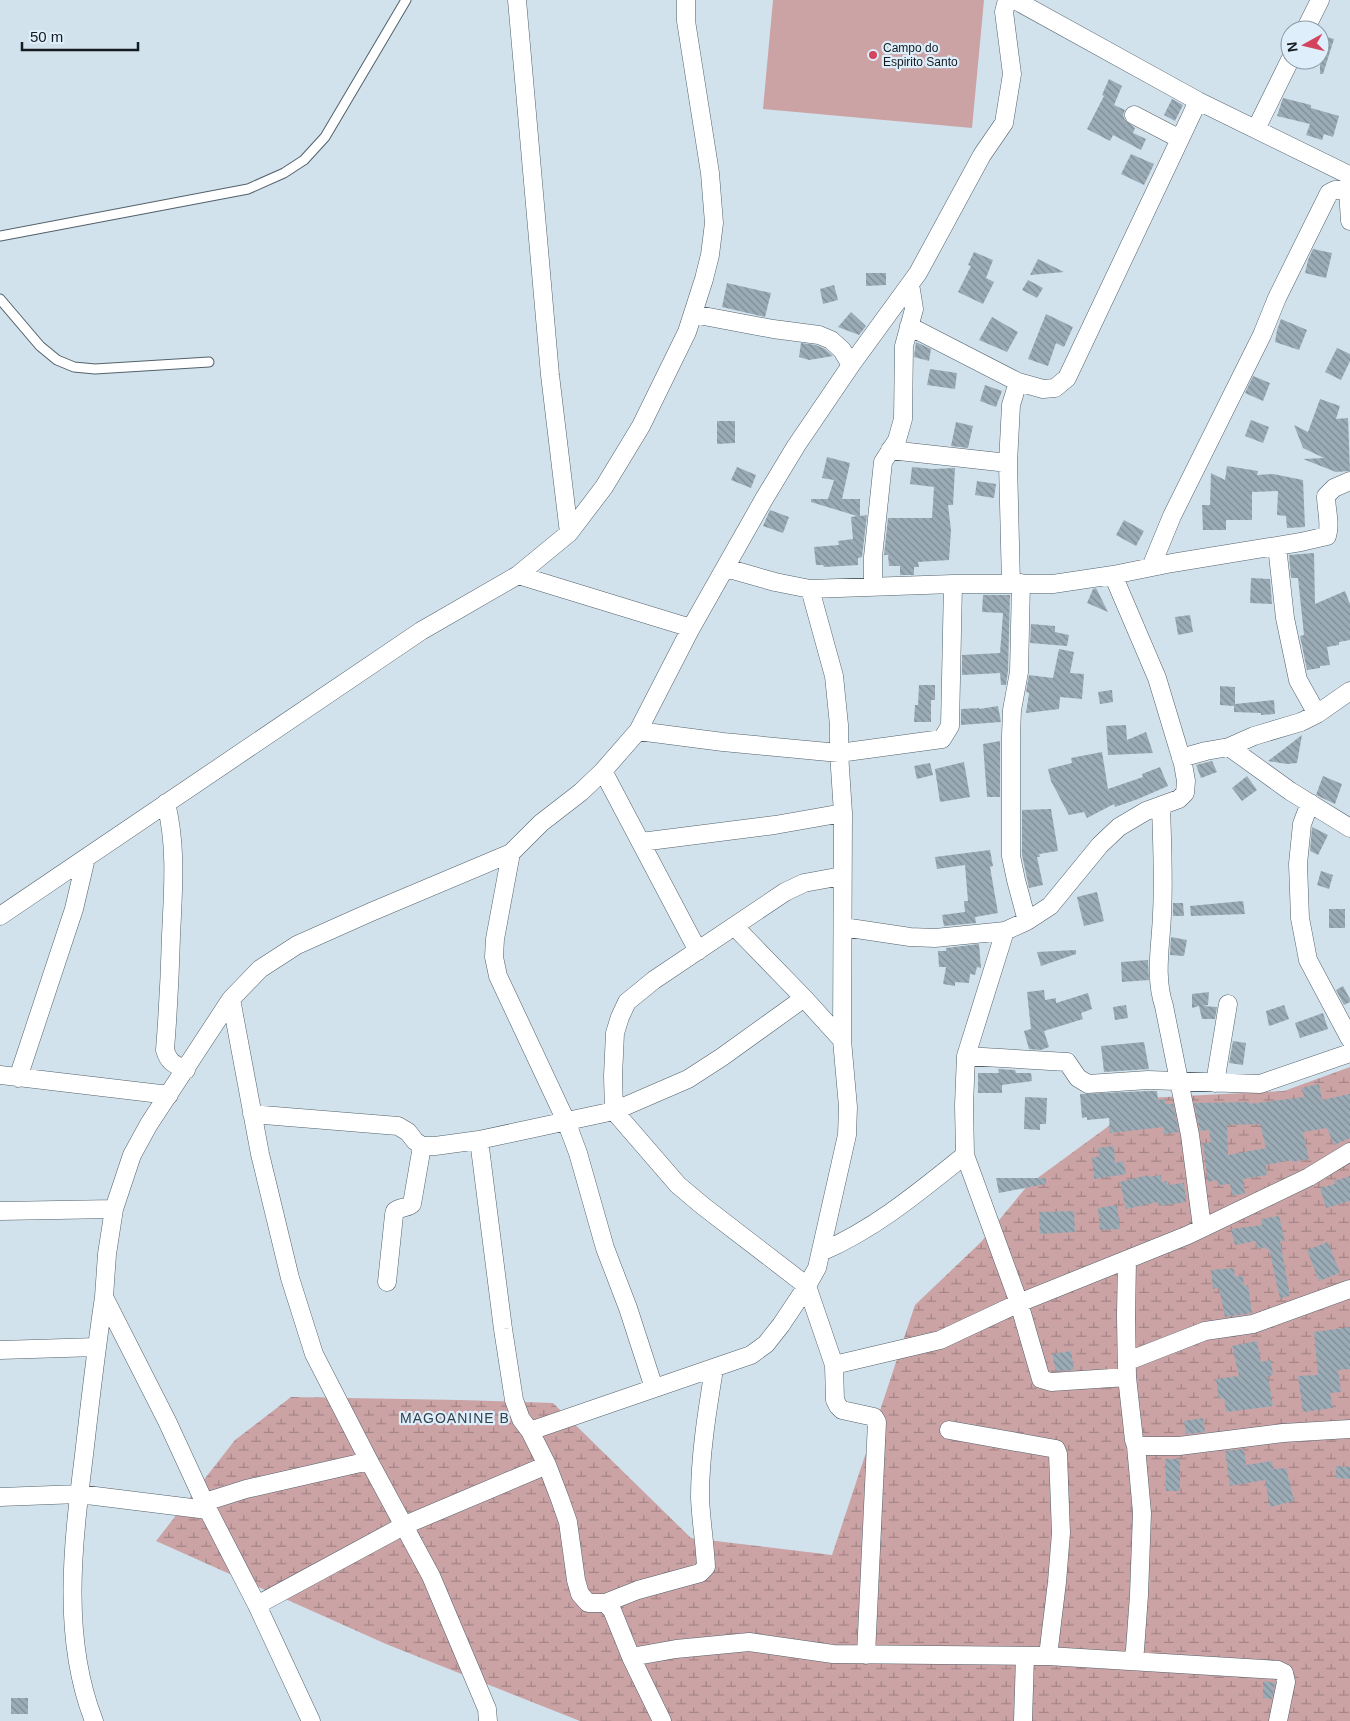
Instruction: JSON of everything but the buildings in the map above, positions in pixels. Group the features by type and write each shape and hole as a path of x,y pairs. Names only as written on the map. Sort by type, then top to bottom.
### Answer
{"street":[{"path":"517,0 550,375 569,533"},
{"path":"0,916 421,630 518,575 569,533 604,487 640,426 687,332 706,271 714,224 710,174 686,21 686,0"},
{"path":"94,1721 84,1692 73,1629 72,1588 79,1494 104,1297 107,1254 114,1209 132,1154 149,1124 231,999 260,969 297,946 371,912 511,853 541,824 603,771 638,731 690,628 764,499 796,446 918,273 982,155 1004,123 1012,74 1004,12 1007,0"},
{"path":"1015,0 1198,101 1256,129 1349,182"},
{"path":"1310,20 1320,0"},
{"path":"1256,129 1285,70"},
{"path":"910,326 1018,382 1043,389 1055,388 1067,378 1198,101"},
{"path":"1134,115 1180,139"},
{"path":"1350,170 1350,221"},
{"path":"1151,567 1172,516 1262,335 1277,298 1329,194 1349,182"},
{"path":"873,586 873,557 882,462 897,440 903,419 904,346 914,309 910,284"},
{"path":"693,314 773,330 820,335 831,340 842,350 852,364"},
{"path":"1018,382 1011,405 1008,463 1016,583 1019,672 1012,710 1010,736 1011,856 1028,921"},
{"path":"890,450 1008,463"},
{"path":"726,568 775,582 810,589 953,584 1053,584 1327,536 1329,528 1326,496 1334,488 1350,481"},
{"path":"1277,546 1285,618 1298,680 1317,714"},
{"path":"518,575 690,628"},
{"path":"843,927 910,937 935,938 1006,931 1028,921 1050,906 1100,845 1119,827 1146,811 1179,799 1185,793 1186,781 1181,758 1157,678 1113,575"},
{"path":"638,731 723,742 839,753 942,739 950,726 953,584"},
{"path":"530,1431 751,1355 766,1344 807,1286 816,1268 847,1135 848,1107 842,1040 843,813 839,725 834,676 810,589"},
{"path":"1181,758 1206,750 1229,747 1254,736 1302,722 1350,691"},
{"path":"1229,747 1290,791 1350,828"},
{"path":"603,771 698,952"},
{"path":"166,803 173,837 174,890 170,988 165,1050 167,1058 171,1062 186,1070"},
{"path":"1310,803 1302,824 1298,864 1300,918 1308,960 1350,1039"},
{"path":"1161,806 1164,865 1158,967 1159,991 1164,1006 1190,1135 1202,1227"},
{"path":"641,842 775,825 843,813"},
{"path":"511,853 494,939 494,957 498,976 566,1121 578,1153 605,1248 628,1308 654,1388"},
{"path":"18,1078 74,909 86,858"},
{"path":"842,876 804,883 785,892 654,980 627,1002 615,1033 612,1076 614,1111 678,1185 807,1286 834,1365 835,1400 838,1406 842,1410 874,1418 877,1422 866,1654"},
{"path":"734,926 842,1040"},
{"path":"1006,931 966,1056 965,1154 1019,1303 1041,1379 1051,1382 1127,1369 1205,1331 1253,1324 1350,1289"},
{"path":"252,1114 398,1126 408,1132 422,1146 479,1140 614,1111 688,1079 804,998"},
{"path":"231,999 252,1114 290,1278 314,1354 431,1576 487,1710 488,1721"},
{"path":"1215,1083 1228,1004"},
{"path":"966,1056 1067,1062 1078,1078 1088,1084 1148,1080 1260,1084 1350,1053"},
{"path":"0,1075 169,1095"},
{"path":"479,1140 514,1400 521,1419 530,1431 547,1465 568,1522 576,1580 580,1594 588,1603 605,1603 638,1590 700,1574 706,1567 700,1499 701,1460 714,1369"},
{"path":"387,1282 395,1211 412,1204 422,1146"},
{"path":"834,1365 940,1340 1019,1303 1188,1235 1310,1177 1350,1152"},
{"path":"821,1252 841,1243 911,1199 965,1154"},
{"path":"0,1212 114,1209"},
{"path":"1127,1260 1127,1369 1142,1513 1139,1594 1133,1660"},
{"path":"104,1297 159,1404 311,1721"},
{"path":"0,1350 97,1347"},
{"path":"1136,1446 1179,1446 1282,1432 1350,1429"},
{"path":"950,1430 1056,1449 1058,1454 1061,1533 1048,1656"},
{"path":"0,1497 79,1494 207,1506 246,1489 369,1461"},
{"path":"256,1605 405,1525 547,1465"},
{"path":"605,1603 612,1610 631,1657 662,1721"},
{"path":"631,1657 684,1648 749,1642 833,1654 1048,1656 1278,1670 1284,1673 1286,1682 1278,1721"},
{"path":"1023,1721 1025,1656"}],"lane":[{"path":"0,236 248,189 284,173 304,160 325,136 406,0"},
{"path":"0,299 40,346 57,360 74,368 95,369 209,362"}],"green space":[{"name":"Campo do Espirito Santo","path":"773,0 984,0 972,128 763,109"},
{"path":"1350,1067 1350,1721 580,1721 386,1644 156,1541 235,1440 291,1397 460,1400 553,1403 691,1538 832,1555 915,1305 981,1242 1028,1185 1147,1098 1284,1091"}],"place":[{"name":"Campo do Espirito Santo","path":"873,55"}],"district":[{"name":"MAGOANINE B","path":"455,1418"}]}
